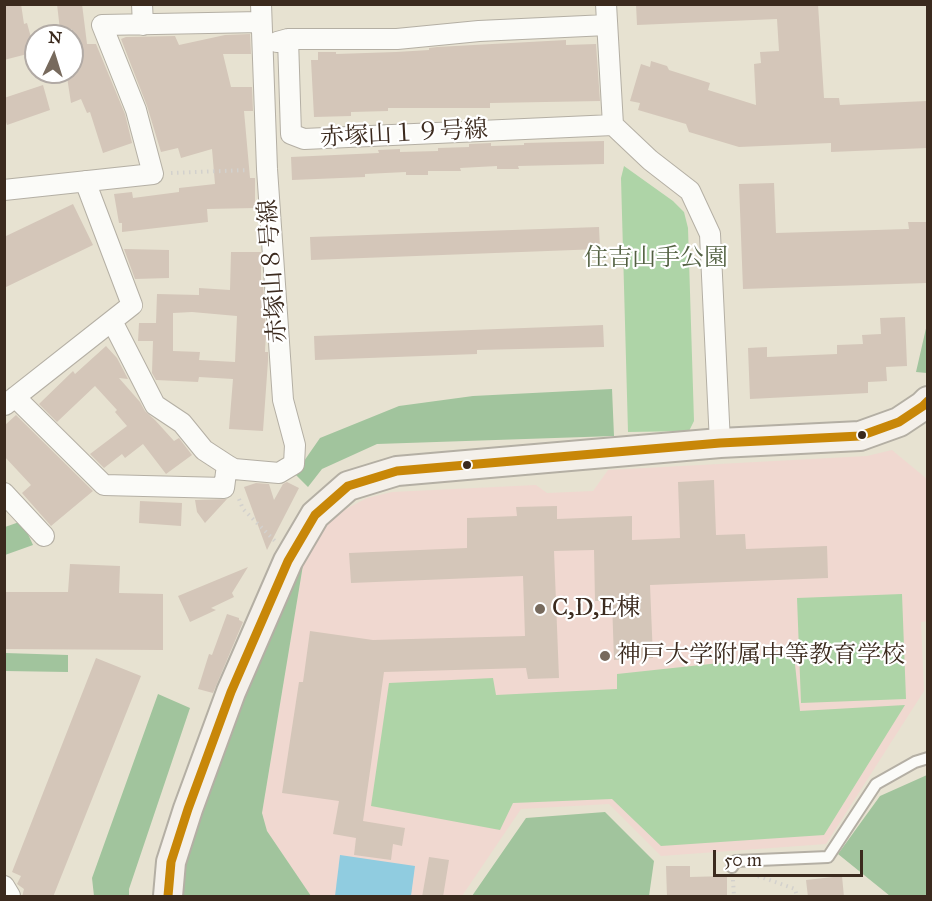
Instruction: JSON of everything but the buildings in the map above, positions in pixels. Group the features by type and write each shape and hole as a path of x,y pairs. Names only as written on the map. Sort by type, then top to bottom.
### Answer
{"street":[{"path":"142,4 143,25"},
{"path":"606,4 613,125 650,160 690,191 710,234 720,443"},
{"path":"7,184 85,181 153,174 136,110 102,25 143,25 261,13"},
{"name":"赤塚山８号線","path":"230,467 279,473 294,464 295,445 283,400 267,169 261,13"},
{"path":"262,45 288,39 397,39 478,31 607,25"},
{"name":"赤塚山１９号線","path":"288,39 291,134 304,139 613,125"},
{"path":"85,181 132,305 10,401 104,485 224,488 230,467 204,450 182,423 155,405 112,321"},
{"path":"168,897 171,862 199,777 231,692 294,551 315,515 348,486 397,471 720,443 860,436 899,422 926,405"},
{"path":"4,493 44,536"},
{"path":"4,886 10,897"}],"lane":[{"path":"732,867 736,861 828,857 876,784 915,762 927,758"}],"path":[{"path":"153,174 267,169"},
{"path":"230,467 243,509 274,540 294,551"},
{"path":"732,867 795,889 796,897"}],"shaded area":[{"name":"神戸大学附属中等教育学校","path":"892,450 927,479 928,621 921,622 924,691 826,844 661,856 609,804 521,809 462,896 311,896 267,831 262,813 305,553 327,524 346,509 367,498 392,492 536,485 547,493 593,491 608,470 867,456"}],"green space":[{"name":"住吉山手公園","path":"624,166 673,201 684,212 688,228 694,421 689,431 628,432 621,178"},
{"path":"927,324 927,373 916,372"},
{"path":"612,389 614,436 377,444 322,469 308,487 295,474 320,438 399,406 473,396"},
{"path":"22,521 33,545 5,555 5,527"},
{"path":"305,553 262,813 267,831 311,896 181,896 178,879 237,707"},
{"path":"902,594 906,699 801,703 797,598"},
{"path":"5,653 68,655 68,672 5,671"},
{"path":"794,655 800,711 905,705 824,835 661,846 612,799 513,803 500,830 371,806 389,683 493,678 496,695 617,689 617,674"},
{"path":"158,694 190,708 129,889 129,896 94,896 92,878"},
{"path":"927,775 927,896 890,896 838,854 880,796"},
{"path":"605,812 654,861 649,896 472,896 526,818"}],"water":[{"path":"340,855 415,866 411,896 335,896"}],"transit line":[{"path":"168,896 171,862 188,809 231,692 288,561 315,515 348,486 397,471 720,443 860,436 899,422 928,401"}],"place":[{"name":"C,D,E棟","path":"540,609"},
{"name":"神戸大学附属中等教育学校","path":"605,656"}]}
